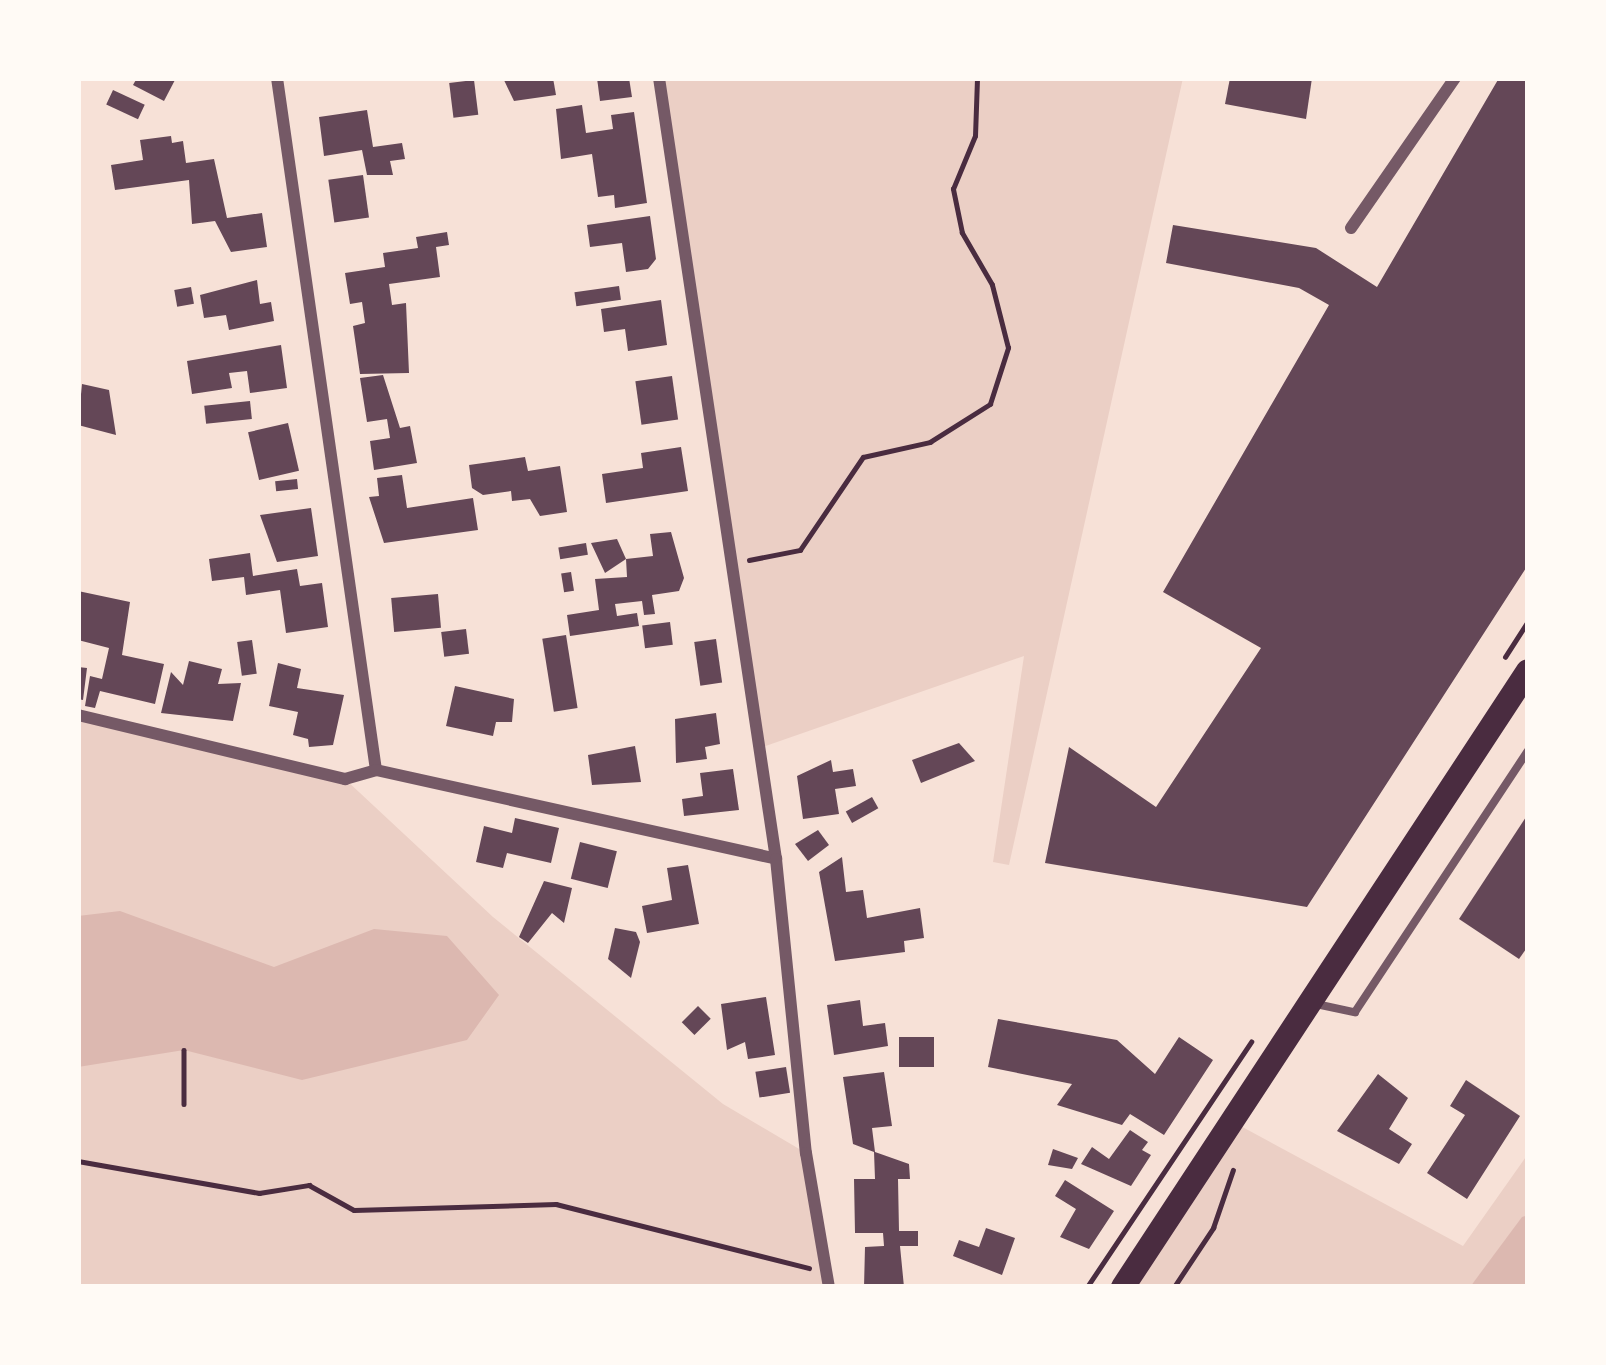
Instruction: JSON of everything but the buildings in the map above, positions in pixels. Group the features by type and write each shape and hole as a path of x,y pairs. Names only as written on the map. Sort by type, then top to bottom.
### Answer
{"main road":[{"path":"1123,1287 1528,671"}],"street":[{"path":"277,78 376,770"},
{"path":"659,78 776,860 830,1287"},
{"path":"1351,228 1455,78"},
{"path":"78,715 345,779 376,770 776,860"}],"lane":[{"path":"1309,1003 1355,1012 1528,751"}],"path":[{"path":"732,564 800,550 862,457 930,442 990,404 1008,348 992,285 962,233 953,189 975,136 977,78"},
{"path":"1503,660 1528,621"},
{"path":"1087,1287 1263,1025"},
{"path":"184,1050 184,1104"},
{"path":"78,1161 259,1193 309,1185 354,1210 556,1204 742,1248 779,1265 826,1268"}],"shaded area":[{"path":"659,78 1183,78 1009,865 993,862 1024,656 760,748"},
{"path":"78,715 345,779 493,917 723,1104 806,1153 829,1287 78,1287"},
{"path":"120,911 274,967 374,929 447,936 499,995 467,1040 302,1080 184,1050 78,1067 78,916"},
{"path":"1235,1123 1463,1246 1528,1154 1528,1215 1470,1287 1124,1287"},
{"path":"1528,1215 1528,1287 1470,1287 1522,1217"}]}
